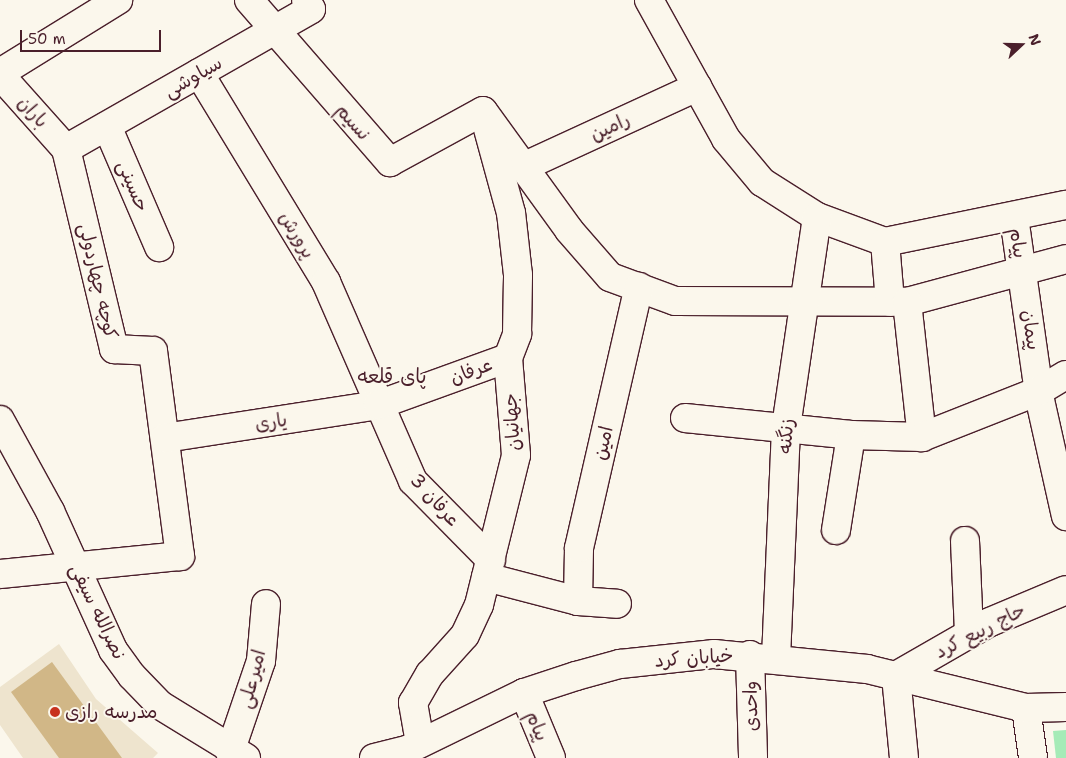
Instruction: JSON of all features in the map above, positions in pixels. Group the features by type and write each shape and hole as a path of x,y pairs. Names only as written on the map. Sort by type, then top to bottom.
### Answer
{"street":[{"path":"0,74 118,0"},
{"name":"نسیم","path":"248,0 272,31 390,162 483,111"},
{"name":"سیاوشی","path":"66,149 311,9 306,0"},
{"path":"649,0 726,139 762,182 817,217 886,242 1066,205"},
{"name":"پرورش","path":"199,73 326,282 378,405"},
{"name":"باران","path":"0,74 66,149"},
{"name":"رامین","path":"523,167 697,87"},
{"path":"483,111 523,167 610,277 675,301 898,302 1066,259"},
{"name":"جهانیان","path":"412,750 413,703 430,674 465,636 488,568 516,455 508,358 517,334 518,275 511,213 483,111"},
{"name":"حسینی","path":"107,126 159,247"},
{"name":"کوچه چهاردولی","path":"66,149 114,349 153,351 180,556 75,567"},
{"name":"زنگنه","path":"763,656 786,427 803,301 817,217"},
{"name":"پیام","path":"1014,217 1023,269"},
{"path":"886,242 922,437"},
{"name":"پیمان","path":"1023,269 1039,391 1066,516"},
{"name":"امین","path":"578,600 579,548 639,287"},
{"name":"عرفان","path":"378,405 508,358"},
{"path":"685,418 851,435 922,437 1039,391 1066,375"},
{"name":"یاری","path":"165,438 378,405"},
{"name":"عرفان 3","path":"378,405 413,481 488,568"},
{"name":"نصرالله سیفی","path":"0,420 75,567 114,650 132,676 160,705 238,755"},
{"path":"836,530 851,435"},
{"path":"965,541 969,634"},
{"path":"0,574 75,567"},
{"path":"488,568 578,600 617,604"},
{"name":"حاج ربیع کرد","path":"896,676 969,634 1066,590"},
{"name":"امیرعلی","path":"238,755 261,661 266,604"},
{"name":"خیابان کرد","path":"374,758 412,750 524,693 620,664 763,656 896,676 1026,708 1066,707"},
{"name":"واحدی","path":"753,758 763,656"},
{"path":"896,676 904,758"},
{"name":"پیام","path":"524,693 550,758"},
{"path":"1026,708 1033,758"}],"shaded area":[{"name":"مدرسه رازی","path":"59,644 96,699 158,753 153,758 23,758 0,725 0,687"}],"green space":[{"path":"1066,730 1066,758 1056,758 1053,731"}],"building":[{"path":"52,662 122,758 59,758 11,692"}],"place":[{"name":"مدرسه رازی","path":"55,712"}],"district":[{"name":"پای قلعه","path":"392,376"}]}
